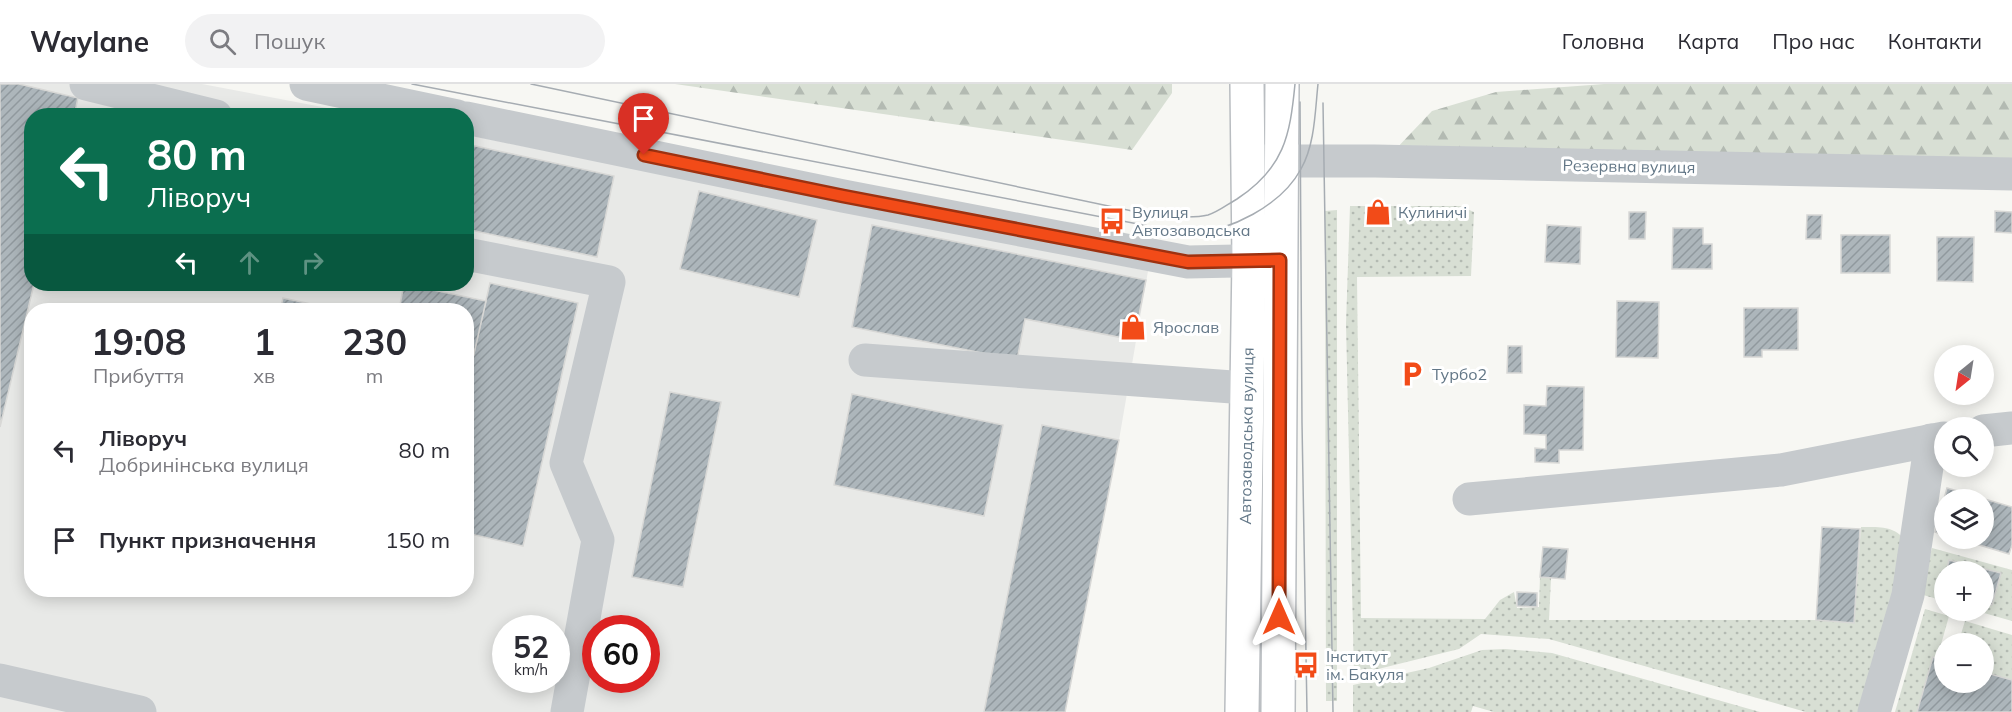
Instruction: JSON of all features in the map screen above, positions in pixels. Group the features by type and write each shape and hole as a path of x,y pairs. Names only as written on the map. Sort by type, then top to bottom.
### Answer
{"main road":[{"name":"Автозаводська вулиця","path":"1246,84 1246,161 1264,259 1278,712"},
{"name":"Автозаводська вулиця","path":"1242,712 1246,388 1264,259 1282,156 1282,84"}],"street":[{"path":"86,84 184,108"},
{"path":"306,84 419,108"},
{"path":"474,120 843,196 1188,262 1264,259"},
{"name":"Резервна вулиця","path":"1246,161 1282,156 2012,174"},
{"path":"474,256 609,282 566,463 598,540 567,712"},
{"path":"865,360 1246,388"},
{"path":"1994,430 2012,428"},
{"path":"1469,499 1781,470 1934,440"},
{"path":"1874,712 1908,596 1934,455"},
{"path":"0,680 140,712"}],"shaded area":[{"path":"0,84 202,84 327,108 24,108 24,291 474,291 474,136 1148,271 1119,440 1065,712 0,712"}],"green space":[{"path":"675,84 1172,84 1172,93 1132,150"},
{"path":"1604,84 2012,84 2012,162 1393,152 1432,111 1496,92"},
{"path":"1350,206 1460,206 1474,212 1471,276 1357,277 1361,618 1485,619 1500,600 1514,592 1517,608 1539,607 1540,577 1551,578 1549,620 1816,620 1854,623 1861,527 1886,528 1898,533 1906,543 1865,712 1806,712 1549,639 1481,634 1459,649 1354,675 1346,324"},
{"path":"1337,210 1337,701 1326,701 1325,211"},
{"path":"1932,548 1979,561 1934,561 1934,598 1920,594"},
{"path":"1994,565 2012,570 2012,621 1994,616"},
{"path":"1925,609 1934,612 1934,621 1948,621 1944,633 1934,633 1934,669 1922,712 1895,712"},
{"path":"1965,621 2012,635 2012,681 1994,675 1994,633 1961,633"},
{"path":"1505,649 1552,653 1760,712 1494,712 1473,706 1471,712 1353,712 1353,685 1429,668 1482,650"}],"building":[{"path":"0,84 19,84 78,98 76,108 24,108 24,291 32,291 29,303 24,303 24,326 0,427"},
{"path":"474,146 614,176 597,257 474,231"},
{"path":"699,191 817,220 799,297 680,269"},
{"path":"1995,211 2012,212 2012,233 1995,232"},
{"path":"1629,212 1646,212 1645,239 1629,239"},
{"path":"1807,215 1822,215 1821,239 1806,239"},
{"path":"872,225 1146,280 1134,340 1025,319 1017,360 852,327"},
{"path":"1547,225 1581,227 1580,264 1545,262"},
{"path":"1673,228 1703,228 1703,244 1712,244 1712,269 1672,269"},
{"path":"1841,235 1890,235 1890,273 1841,273"},
{"path":"1937,237 1974,237 1973,282 1937,281"},
{"path":"490,283 578,303 523,546 474,535 474,353"},
{"path":"403,291 438,291 486,301 474,353 474,303 400,303"},
{"path":"283,298 306,303 282,303"},
{"path":"1617,301 1659,302 1658,358 1616,357"},
{"path":"1744,308 1798,308 1798,350 1762,350 1762,357 1744,357"},
{"path":"1508,346 1522,346 1522,373 1507,373"},
{"path":"1547,386 1584,387 1583,450 1559,450 1559,463 1535,462 1535,448 1546,449 1546,435 1524,434 1524,405 1546,406"},
{"path":"670,392 721,402 683,587 632,577"},
{"path":"852,394 1003,425 984,516 834,485"},
{"path":"1042,425 1119,440 1065,712 984,712"},
{"path":"1994,502 2012,507 2012,545 2009,554 1992,549"},
{"path":"1822,527 1860,529 1854,623 1816,620"},
{"path":"1543,547 1568,549 1565,579 1540,577"},
{"path":"1994,571 2001,573 1994,598"},
{"path":"1517,592 1537,593 1537,607 1517,606"},
{"path":"1933,657 1934,693 1994,693 1994,675 2012,680 2012,712 1917,712"}],"tram line":[{"path":"412,84 1190,234 1221,228 1253,214 1268,205 1292,182 1301,169 1309,149 1314,128 1318,84"},
{"path":"531,84 1156,216 1189,217 1208,215 1237,199 1253,187 1275,163 1287,135 1295,84"},
{"path":"1300,102 1307,712"},
{"path":"1323,103 1333,712"}],"place":[{"name":"Кулиничі","path":"1378,212"},
{"name":"Вулиця Автозаводська","path":"1112,221"},
{"name":"Ярослав","path":"1133,327"},
{"name":"Турбо2","path":"1412,374"},
{"name":"Інститут ім. Бакуля","path":"1306,665"}],"route":[{"path":"644,155 843,196 1188,262 1280,260 1279,617"}]}
